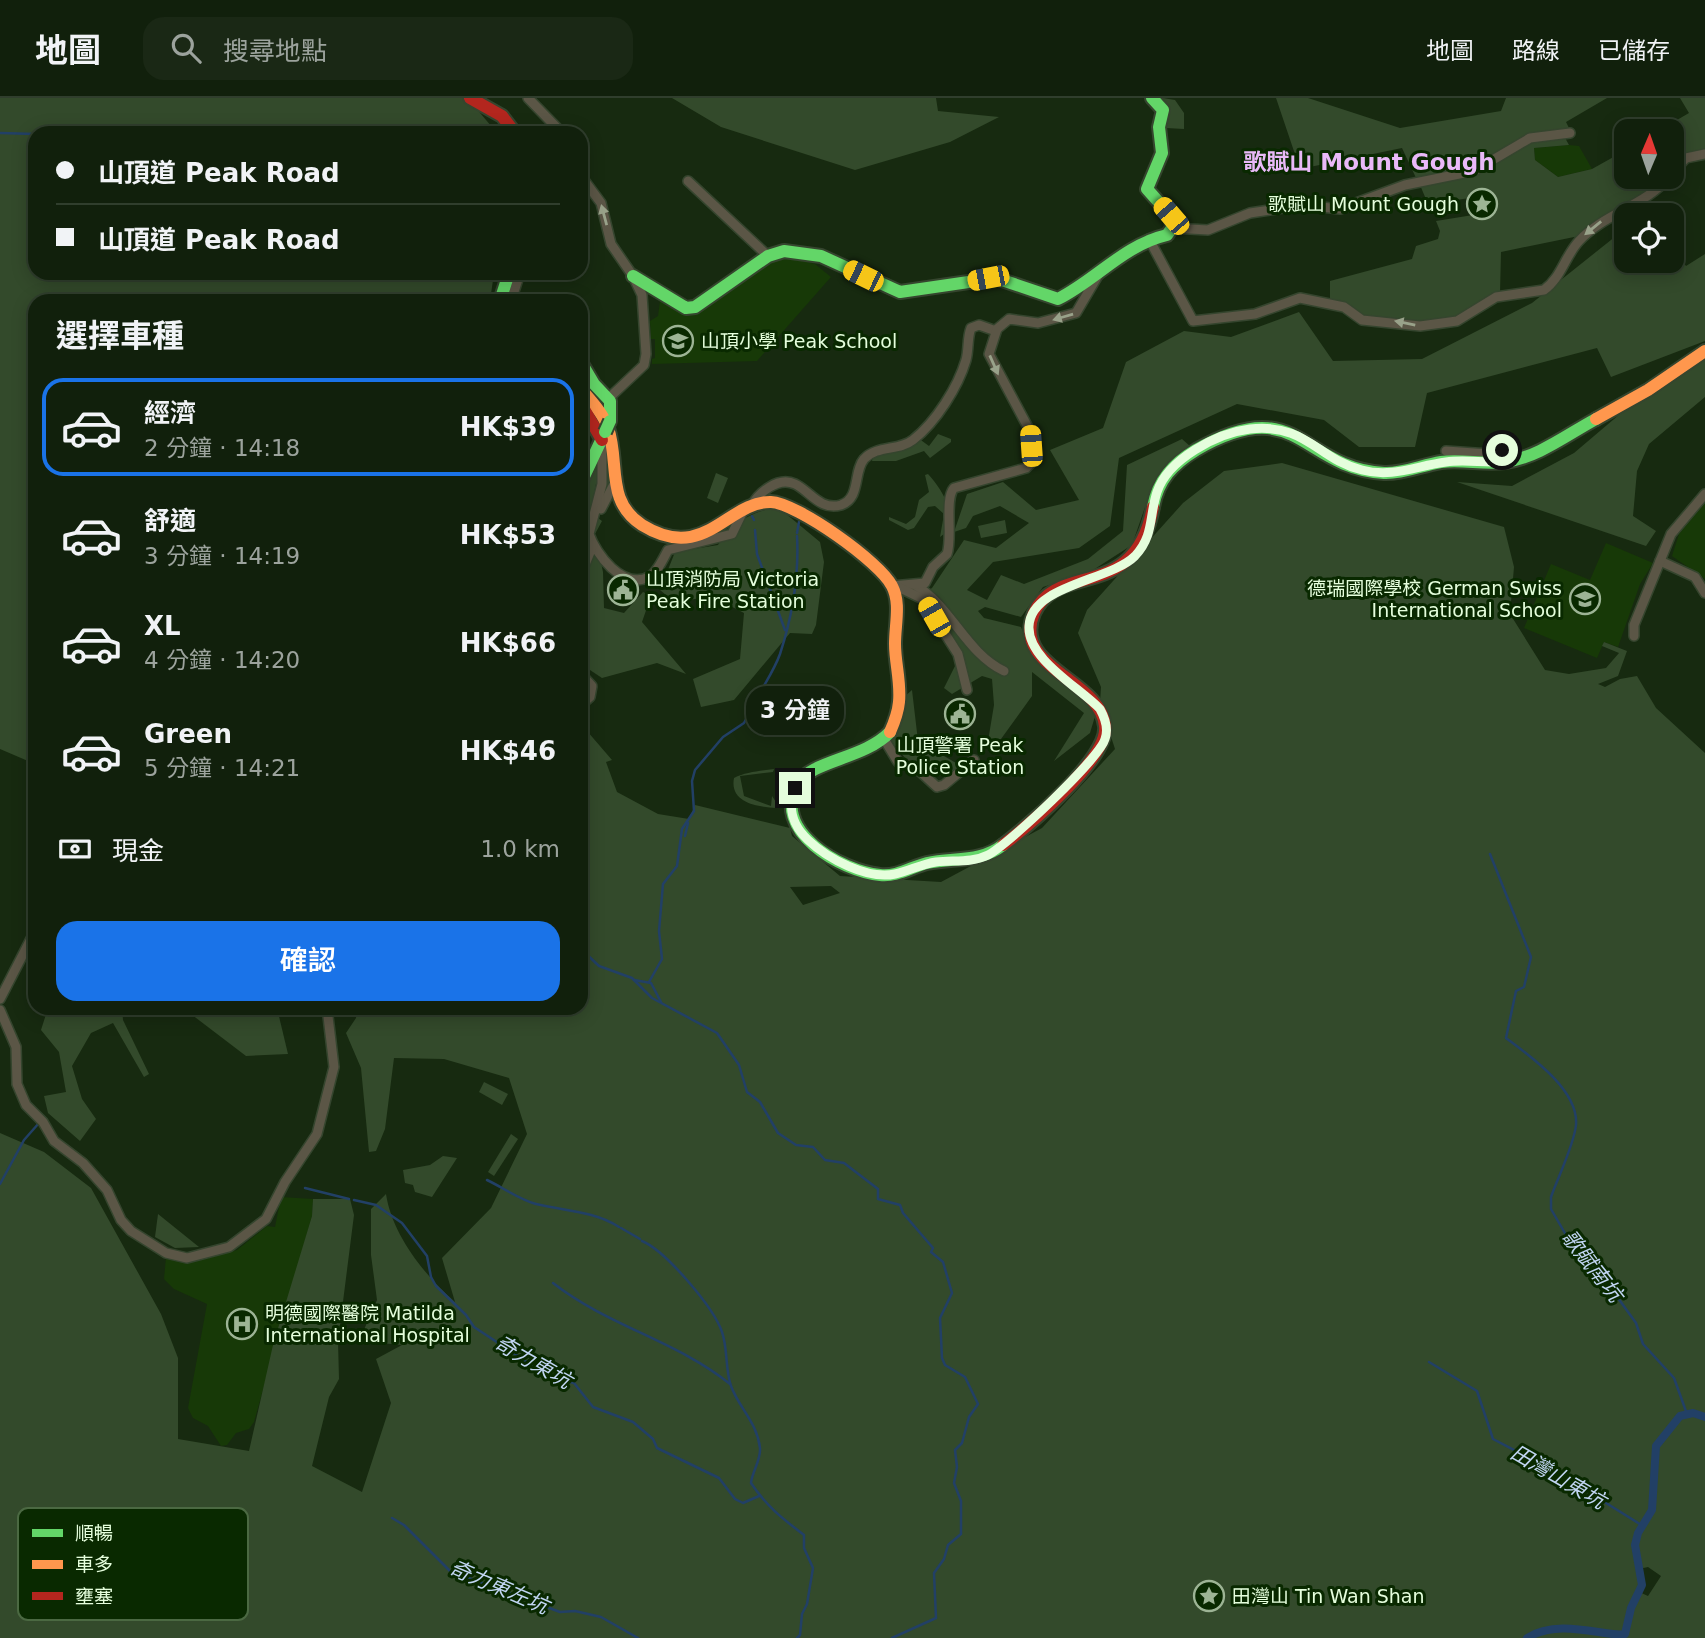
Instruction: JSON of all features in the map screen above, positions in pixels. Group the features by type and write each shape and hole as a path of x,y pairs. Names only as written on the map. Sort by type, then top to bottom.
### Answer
{"main road":[{"path":"470,98 502,116 510,126"},
{"path":"633,276 686,309 695,307 768,256 797,250 821,256 900,292 996,278 1052,299 1068,294 1103,267 1149,239 1167,234 1172,228 1171,216 1147,189 1148,181 1162,153 1159,127 1163,110 1152,98"},
{"path":"588,400 609,432 613,486 634,518 650,529 668,535 704,533 747,509 773,502 792,508 875,568 892,586 897,604 895,645 900,702 895,722 884,739 868,753 816,768 803,777 793,793 791,807 793,819 804,836 831,856 882,875 932,862 970,860 987,856 1008,841 1101,747 1106,735 1106,722 1100,709 1034,646 1029,629 1031,617 1049,597 1116,569 1139,552 1151,532 1160,483 1175,465 1227,435 1263,429 1298,435 1340,462 1368,472 1402,472 1462,461 1509,461 1543,448 1635,398 1705,351"},
{"path":"588,375 594,386 610,397 613,410 588,468"},
{"path":"588,414 606,431"}],"street":[{"path":"528,98 555,126"},
{"path":"1172,228 1208,230 1250,213 1303,205 1339,209 1405,185 1474,171 1530,138 1570,133"},
{"path":"1684,160 1705,154"},
{"path":"688,181 768,256"},
{"path":"588,185 601,202 611,244 633,276 644,303 646,354 639,372 610,397"},
{"path":"1149,239 1193,321 1255,314 1300,298 1344,307 1362,320 1392,320 1417,326 1457,321 1492,298 1544,290 1553,282 1573,248 1589,231 1656,189"},
{"path":"892,586 927,582 933,567 948,551 951,516 949,498 952,490 958,485 1027,468 1032,461 1030,431 989,354 996,331 1009,319 1043,322 1076,313 1103,267"},
{"path":"606,431 602,484 589,534 593,545 610,567 632,578 647,578 668,550 732,534 747,509 763,491 786,482 796,485 823,503 836,505 846,502 853,494 864,459 874,452 912,440 945,401 964,364 971,328 982,325 996,331"},
{"path":"1446,451 1489,454 1502,450 1509,461"},
{"path":"591,526 613,486"},
{"path":"1634,636 1634,625 1678,524 1705,494"},
{"path":"588,557 593,545"},
{"path":"1660,561 1695,577 1705,593"},
{"path":"913,584 933,598 987,662 1004,671"},
{"path":"892,586 915,592 923,599 958,654 967,690"},
{"path":"588,682 592,686 588,699"},
{"path":"884,739 898,762 914,766 937,787 944,785 974,760"},
{"path":"0,999 28,945"},
{"path":"0,1010 16,1047 17,1084 26,1105 43,1122 54,1141 85,1165 107,1190 121,1220 131,1231 162,1251 187,1258 229,1247 266,1219 285,1182 317,1134 334,1067 328,1015"}],"shaded area":[{"path":"0,98 463,98 470,101 491,126 28,126 28,280 493,280 491,294 28,294 28,761 0,749"},
{"path":"672,98 936,98 938,111 999,117 950,142 855,170 721,127"},
{"path":"1163,98 1175,100 1184,113 1184,129 1166,128 1167,116"},
{"path":"1276,98 1308,98 1400,128 1501,111 1506,98 1607,98 1566,122 1570,130 1542,132 1473,169 1417,180 1402,148 1300,169"},
{"path":"1680,98 1705,98 1705,152 1684,163 1684,119 1679,119 1689,113"},
{"path":"1564,136 1569,145 1534,148 1535,160 1558,177 1592,169 1614,157 1614,189 1652,189 1629,203 1614,203 1614,210 1579,236 1501,252 1500,294 1483,299 1456,319 1425,323 1362,317 1330,301 1330,281 1412,259 1416,246 1438,239 1440,231 1436,221 1473,215 1470,198 1428,204 1420,185 1475,174 1525,143"},
{"path":"1579,146 1592,169 1558,177 1535,160 1534,148"},
{"path":"1614,238 1614,273 1684,273 1684,263 1686,266 1705,254 1705,341 1611,377 1597,348 1427,393 1415,447 1359,447 1324,420 1237,404 1119,458 1110,526 1079,548 993,562 967,590 987,600 1001,575 1024,584 1088,559 1123,531 1127,465 1182,439 1191,447 1168,464 1153,484 1132,545 1090,572 1043,587 1021,617 985,607 978,611 984,618 1021,627 1030,650 1096,713 1090,733 1054,761 1084,713 1032,672 1032,696 1001,739 988,741 994,705 992,679 982,676 952,694 944,688 961,654 944,637 916,598 932,588 964,540 996,548 1029,523 1000,506 973,516 966,528 954,532 967,494 1003,482 1036,510 1079,500 1050,450 1103,428 1126,362 1184,331 1231,337 1299,312 1333,361 1422,359 1532,303"},
{"name":"山頂小學 Peak School","path":"785,257 815,264 831,277 757,361 652,364 652,359 655,358 655,339 651,339 650,321 658,316 660,301 652,292 684,314 695,314 772,259"},
{"path":"1705,359 1705,397 1649,444 1637,471 1633,516 1656,531 1646,546 1457,482 1512,486 1574,453 1627,408"},
{"path":"938,434 951,439 951,442 930,458 924,451 896,461 872,461 874,454 918,438 929,446"},
{"path":"602,456 590,512 602,521 595,534 603,572 604,608 624,613 643,592 651,596 642,622 686,674 657,663 602,678 588,669 588,482"},
{"path":"1282,463 1504,527 1514,567 1510,614 1545,670 1569,674 1606,668 1619,653 1602,646 1604,642 1627,651 1618,676 1598,684 1605,687 1620,679 1637,676 1656,708 1705,753 1705,1638 0,1638 0,1133 44,1152 91,1188 161,1314 178,1358 178,1439 249,1451 273,1345 312,1216 313,1199 350,1199 354,1215 338,1341 339,1379 329,1397 312,1466 362,1492 391,1403 376,1359 402,1345 359,1341 377,1300 371,1255 371,1209 386,1194 389,1209 402,1239 421,1267 455,1302 442,1258 491,1208 527,1134 509,1078 444,1059 394,1058 385,1129 376,1151 369,1152 361,1068 346,1033 356,1015 588,1015 588,732 612,760 606,762 617,792 658,814 689,819 695,805 790,828 792,836 840,876 941,882 1042,828 1115,749 1100,703 1101,687 1078,633 1087,610 1183,503 1224,471","holes":["831,886 840,893 803,905 790,887","1648,1567 1661,1576 1648,1596 1637,1591 1641,1580 1639,1569"]},
{"path":"716,473 728,478 718,503 707,498"},
{"path":"928,474 944,496 950,514 947,531 940,537 944,514 935,506 928,507 914,528 908,530 889,520 889,517 906,524 915,517 919,500 929,492 925,475"},
{"path":"1705,503 1705,579 1672,556 1679,534"},
{"path":"779,508 820,542 824,562 816,625 812,634 790,633 734,700 701,707 693,679 740,659 744,613 711,596 678,605 660,590 675,552 718,545 736,524 744,519 761,511"},
{"path":"1005,520 1007,533 981,538 978,526"},
{"name":"德瑞國際學校 German Swiss International School","path":"1606,543 1653,563 1640,584 1618,647 1604,642 1597,658 1524,628 1551,564 1590,580"},
{"path":"912,690 918,741 963,767 940,776 930,775 904,757 889,738 903,698"},
{"path":"774,769 773,772 740,776 744,796 771,806 772,796 778,805 776,808 747,802 736,794 734,778 748,773"},
{"path":"46,1015 123,1015 149,1074 144,1077 113,1023 91,1033 72,1066 82,1099 96,1119 80,1141 48,1113 44,1096 66,1092 59,1052 41,1030"},
{"path":"192,1015 279,1015 288,1054 246,1056"},
{"path":"484,1082 508,1094 502,1105 479,1092"},
{"path":"511,1134 518,1139 494,1176 488,1172"},
{"path":"443,1156 457,1158 432,1197 415,1192 413,1185 405,1183 403,1170 430,1165"},
{"name":"明德國際醫院 Matilda International Hospital","path":"281,1197 313,1199 312,1216 254,1422 249,1429 236,1433 227,1445 221,1446 208,1426 193,1418 188,1408 207,1304 174,1289 164,1279 166,1257 202,1260 237,1250 267,1226 275,1227"},
{"path":"158,1214 199,1247 175,1248 155,1237"}],"waterway":[{"path":"0,133 28,134"},
{"path":"752,516 754,520"},
{"path":"797,533 799,522"},
{"path":"755,530 757,554 785,630"},
{"path":"755,702 778,660 788,625 796,580 797,536"},
{"path":"649,982 662,959 659,931 663,884 677,866 682,829 694,811 692,781 695,770 723,737 744,723 752,708"},
{"path":"685,836 688,823"},
{"name":"歌賦南坑","path":"1490,854 1531,957 1524,987 1516,991 1506,1038 1551,1075 1570,1099 1575,1112 1575,1133 1551,1197 1551,1209 1566,1235 1605,1280 1636,1323 1643,1344 1674,1378 1687,1414"},
{"path":"588,956 599,966 632,978 652,998 717,1033 739,1065 747,1092 760,1102 778,1133 796,1145 813,1147 825,1160 844,1163 878,1189 878,1199 900,1205 903,1213 933,1248 931,1252 943,1262 952,1293 940,1318 942,1358 945,1365 965,1377 978,1404 969,1417 962,1443 955,1450 957,1467 954,1483 961,1501 961,1534 948,1545 944,1559 934,1573 936,1618 892,1638"},
{"path":"634,980 651,983 661,1002"},
{"path":"0,1184 24,1140 39,1123"},
{"path":"487,1180 530,1202 589,1215 619,1227"},
{"path":"305,1188 349,1199"},
{"name":"奇力東坑","path":"354,1200 376,1205 402,1223 427,1256 431,1277 436,1286 466,1315 474,1327 548,1376 574,1383 593,1407 633,1422 653,1439 657,1448 719,1478 735,1499 743,1503 759,1496"},
{"path":"621,1228 640,1239"},
{"path":"642,1241 664,1256 710,1309 724,1339 731,1386 758,1439 760,1452 751,1483 769,1506 804,1535 804,1548 813,1568 800,1635 797,1638"},
{"path":"553,1283 596,1311 688,1356 730,1384"},
{"name":"田灣山東坑","path":"1429,1362 1477,1391 1493,1439 1558,1473 1643,1526"},
{"path":"1527,1638 1554,1629 1625,1634 1631,1608 1642,1585 1635,1545 1638,1533 1652,1510 1656,1446 1680,1416 1693,1413 1705,1417"},
{"name":"奇力東左坑","path":"392,1518 404,1525 450,1571 560,1612 575,1611 601,1617 638,1638"}],"traffic: fast":[{"path":"633,276 686,308 695,307 768,256 784,251 821,256 900,292 996,278 1058,299 1137,247 1167,235 1172,228 1171,216 1147,189 1162,153 1159,127 1163,110 1152,98"},
{"path":"502,294 507,280"},
{"path":"588,374 610,401 610,421"},
{"path":"1153,507 1163,481 1180,461 1230,434 1257,428 1279,430 1297,437 1334,459 1356,468 1391,473 1441,462 1497,463 1517,460 1540,451 1596,419"},
{"path":"605,432 610,421"},
{"path":"588,468 605,432"},
{"path":"890,732 867,748 815,769 798,783 792,801 794,817 801,832 814,846 847,866 886,875 927,863 985,855 1003,845"}],"traffic: slow":[{"path":"1596,419 1648,390 1705,351"},
{"path":"588,397 608,428 618,493 623,505 642,525 664,535 683,538 714,528 755,504 771,502 799,512 837,535 884,576 895,593 897,607 895,644 899,702 890,732"}],"traffic: jam":[{"path":"470,98 502,116 510,126"},
{"path":"588,416 602,440"},
{"path":"1003,845 1030,823 1081,773 1103,740 1105,726 1100,710 1089,696 1045,661 1035,647 1030,632 1034,613 1045,597 1060,588 1114,569 1130,557 1144,537 1153,507"}],"place":[{"name":"歌賦山 Mount Gough","path":"1482,204"},
{"name":"山頂小學 Peak School","path":"678,341"},
{"name":"山頂消防局 Victoria Peak Fire Station","path":"623,590"},
{"name":"德瑞國際學校 German Swiss International School","path":"1585,599"},
{"name":"山頂警署 Peak Police Station","path":"960,714"},
{"name":"明德國際醫院 Matilda International Hospital","path":"242,1324"},
{"name":"田灣山 Tin Wan Shan","path":"1209,1596"}],"district":[{"name":"歌賦山 Mount Gough","path":"1369,162"}],"route":[{"path":"795,788 791,800 793,819 804,836 825,853 868,872 891,875 932,862 970,860 987,856 1008,841 1094,756 1106,735 1107,726 1100,709 1042,657 1034,646 1029,629 1031,617 1039,604 1049,597 1116,569 1139,552 1151,532 1160,483 1172,467 1217,439 1238,431 1257,429 1279,430 1298,435 1353,468 1385,473 1447,462 1509,461 1502,450"}]}
